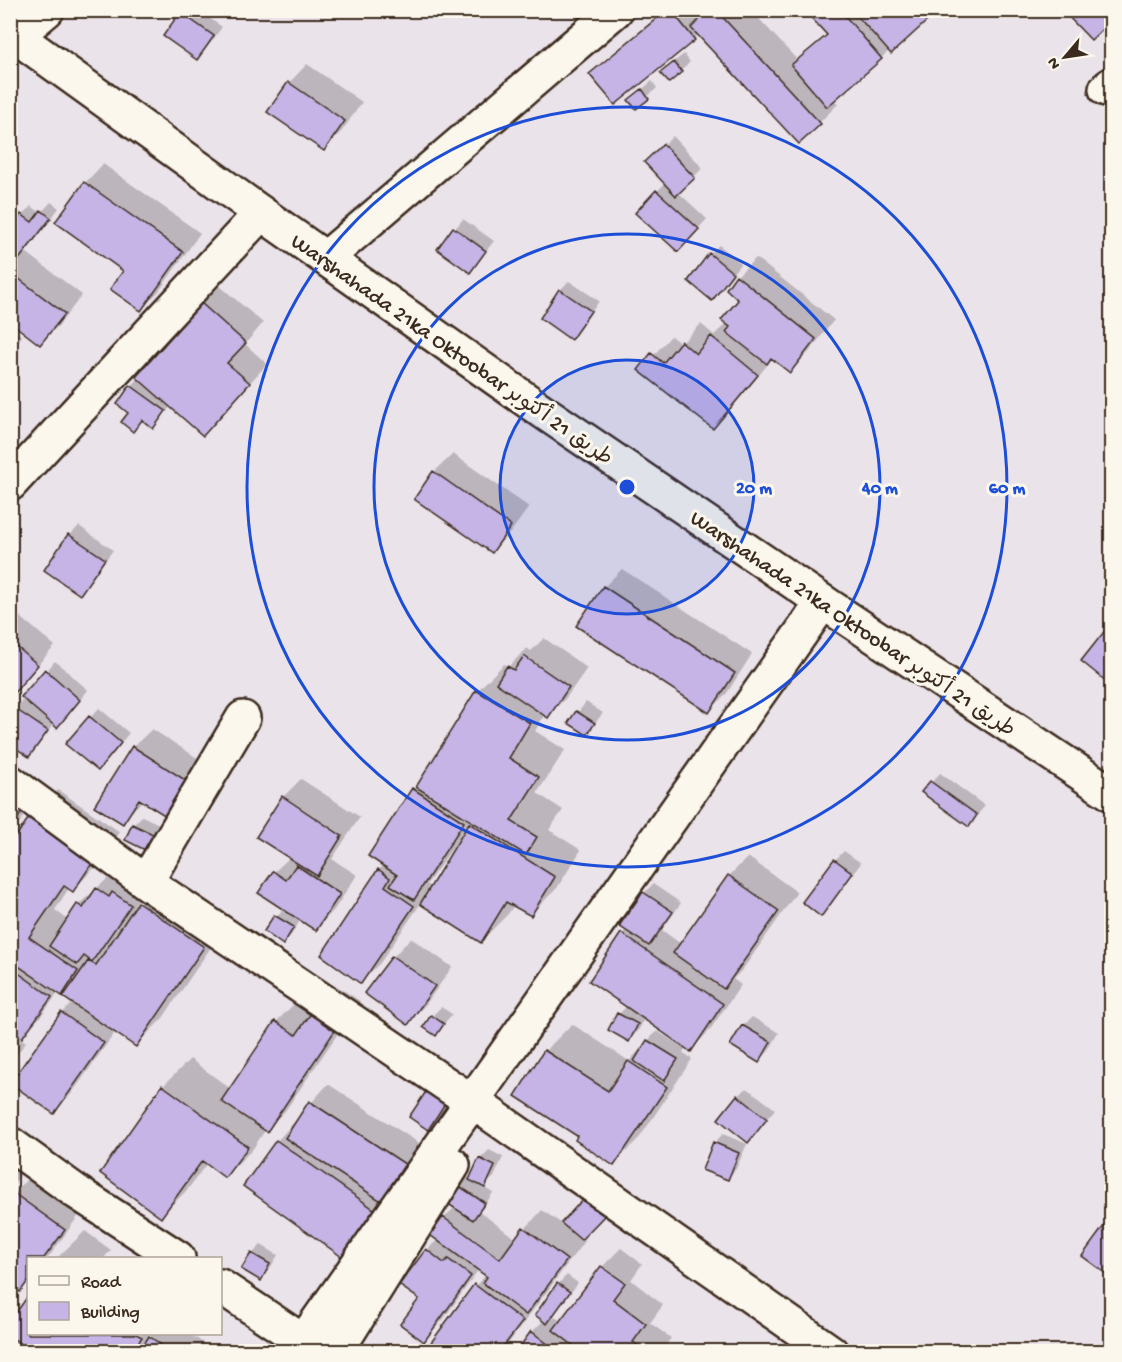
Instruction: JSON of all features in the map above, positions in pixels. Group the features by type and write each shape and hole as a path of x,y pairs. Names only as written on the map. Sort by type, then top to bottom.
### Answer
{"street":[{"path":"12,36 47,10"},
{"path":"326,258 616,10"},
{"name":"Warshahada 21ka Oktoobar طريق 21 أكتوبر","path":"12,36 532,405 1112,794"},
{"path":"10,484 261,213"},
{"path":"336,1352 486,1111 823,602"},
{"path":"296,1352 823,602"},
{"path":"146,882 243,718"},
{"path":"10,783 146,882 486,1111 831,1352"},
{"path":"10,1144 78,1193 176,1257"},
{"path":"222,1287 319,1352"}],"building":[{"path":"667,10 671,10 695,40 615,105 589,74"},
{"path":"709,10 716,10 821,124 799,144 691,28"},
{"path":"810,10 840,10 882,59 827,107 791,65 827,35 807,13"},
{"path":"852,10 939,10 891,54"},
{"path":"1062,10 1112,10 1112,20 1091,40"},
{"path":"180,12 214,36 197,60 163,36"},
{"path":"674,62 682,72 669,83 660,73"},
{"path":"288,82 345,121 324,151 267,112"},
{"path":"642,89 649,99 636,109 628,100"},
{"path":"663,144 695,178 676,196 644,162"},
{"path":"84,182 183,252 141,311 110,289 123,271 55,222"},
{"path":"656,190 699,229 678,252 635,213"},
{"path":"41,210 51,218 13,267 10,265 10,229 21,214 32,222"},
{"path":"453,227 486,251 470,273 437,249"},
{"path":"709,253 733,273 712,301 688,281"},
{"path":"10,272 65,314 40,345 10,322"},
{"path":"736,275 816,339 790,373 771,358 767,364 726,332 730,327 721,320 738,300 726,289"},
{"path":"559,289 591,311 571,340 540,318"},
{"path":"201,303 246,343 227,363 250,383 203,436 136,377"},
{"path":"711,336 758,375 713,429 638,370 651,353 663,363 681,341 696,354"},
{"path":"130,385 166,411 153,429 142,420 133,432 121,422 128,413 117,404"},
{"path":"433,471 511,526 492,553 414,499"},
{"path":"68,534 105,559 80,595 44,570"},
{"path":"603,586 735,673 709,713 576,626"},
{"path":"1107,628 1112,632 1112,686 1081,661"},
{"path":"10,641 38,665 14,693 10,691"},
{"path":"524,656 569,687 548,718 496,683 507,666 514,670"},
{"path":"45,669 80,700 57,728 21,697"},
{"path":"476,690 530,723 509,758 539,777 511,821 537,837 526,855 416,787"},
{"path":"14,708 48,731 29,757 10,744 10,713"},
{"path":"576,711 595,723 587,735 568,723"},
{"path":"89,716 121,743 98,771 65,744"},
{"path":"132,746 196,787 174,821 139,799 123,824 94,806"},
{"path":"930,781 977,815 969,827 921,792"},
{"path":"412,788 464,822 414,900 390,885 397,875 368,856"},
{"path":"282,796 342,836 317,876 256,837"},
{"path":"10,804 22,812 10,830"},
{"path":"30,816 95,859 73,892 64,886 29,937 78,971 62,996 10,960 10,845"},
{"path":"469,823 555,877 531,916 506,902 481,943 420,904"},
{"path":"132,824 155,835 147,851 125,840"},
{"path":"834,859 853,873 821,917 802,902"},
{"path":"296,865 340,894 316,931 258,893 273,871 286,880"},
{"path":"378,869 390,878 385,886 414,906 361,984 321,955"},
{"path":"728,875 779,911 724,989 673,953"},
{"path":"96,888 109,897 112,892 131,905 92,962 84,956 77,965 49,946 77,904 83,908"},
{"path":"643,892 673,912 649,946 619,926"},
{"path":"138,902 204,947 136,1047 63,997 88,961 96,965"},
{"path":"274,915 294,927 283,945 264,931"},
{"path":"621,933 723,1004 691,1052 589,981"},
{"path":"392,956 435,986 408,1025 364,993"},
{"path":"10,967 52,997 22,1038 10,1029"},
{"path":"318,1003 342,1020 267,1132 221,1101 275,1021 296,1035"},
{"path":"61,1012 104,1043 54,1114 10,1083"},
{"path":"617,1013 638,1024 629,1042 608,1030"},
{"path":"431,1015 444,1024 436,1036 423,1027"},
{"path":"742,1025 771,1042 759,1063 730,1045"},
{"path":"647,1040 678,1059 664,1081 634,1061"},
{"path":"544,1050 608,1091 628,1061 667,1087 614,1166 575,1140 577,1136 515,1096"},
{"path":"162,1085 248,1147 225,1178 202,1161 161,1218 100,1173"},
{"path":"427,1090 446,1102 428,1130 409,1117"},
{"path":"737,1095 767,1119 748,1143 718,1119"},
{"path":"309,1101 405,1164 381,1201 285,1138"},
{"path":"276,1140 375,1210 342,1257 243,1186"},
{"path":"713,1142 739,1153 728,1180 702,1170"},
{"path":"479,1158 495,1166 485,1188 469,1180"},
{"path":"453,1182 485,1203 473,1220 442,1200"},
{"path":"12,1192 65,1230 45,1257 27,1257 27,1282 20,1292 10,1285 10,1194"},
{"path":"586,1196 605,1215 581,1240 561,1223"},
{"path":"1112,1215 1112,1278 1082,1256"},
{"path":"443,1217 500,1259 523,1227 567,1260 526,1315 483,1283 487,1277 430,1235"},
{"path":"426,1249 444,1263 448,1259 471,1276 424,1342 400,1324 419,1299 399,1285"},
{"path":"251,1253 270,1264 261,1281 241,1269"},
{"path":"601,1266 625,1283 613,1299 646,1324 633,1342 647,1352 582,1352 553,1330"},
{"path":"557,1283 570,1292 547,1324 535,1315"},
{"path":"474,1284 523,1321 499,1352 424,1352"},
{"path":"27,1297 27,1335 138,1335 142,1337 132,1352 32,1352 10,1336 10,1321"},
{"path":"531,1331 558,1352 516,1352"},
{"path":"149,1336 171,1352 139,1352"}]}
